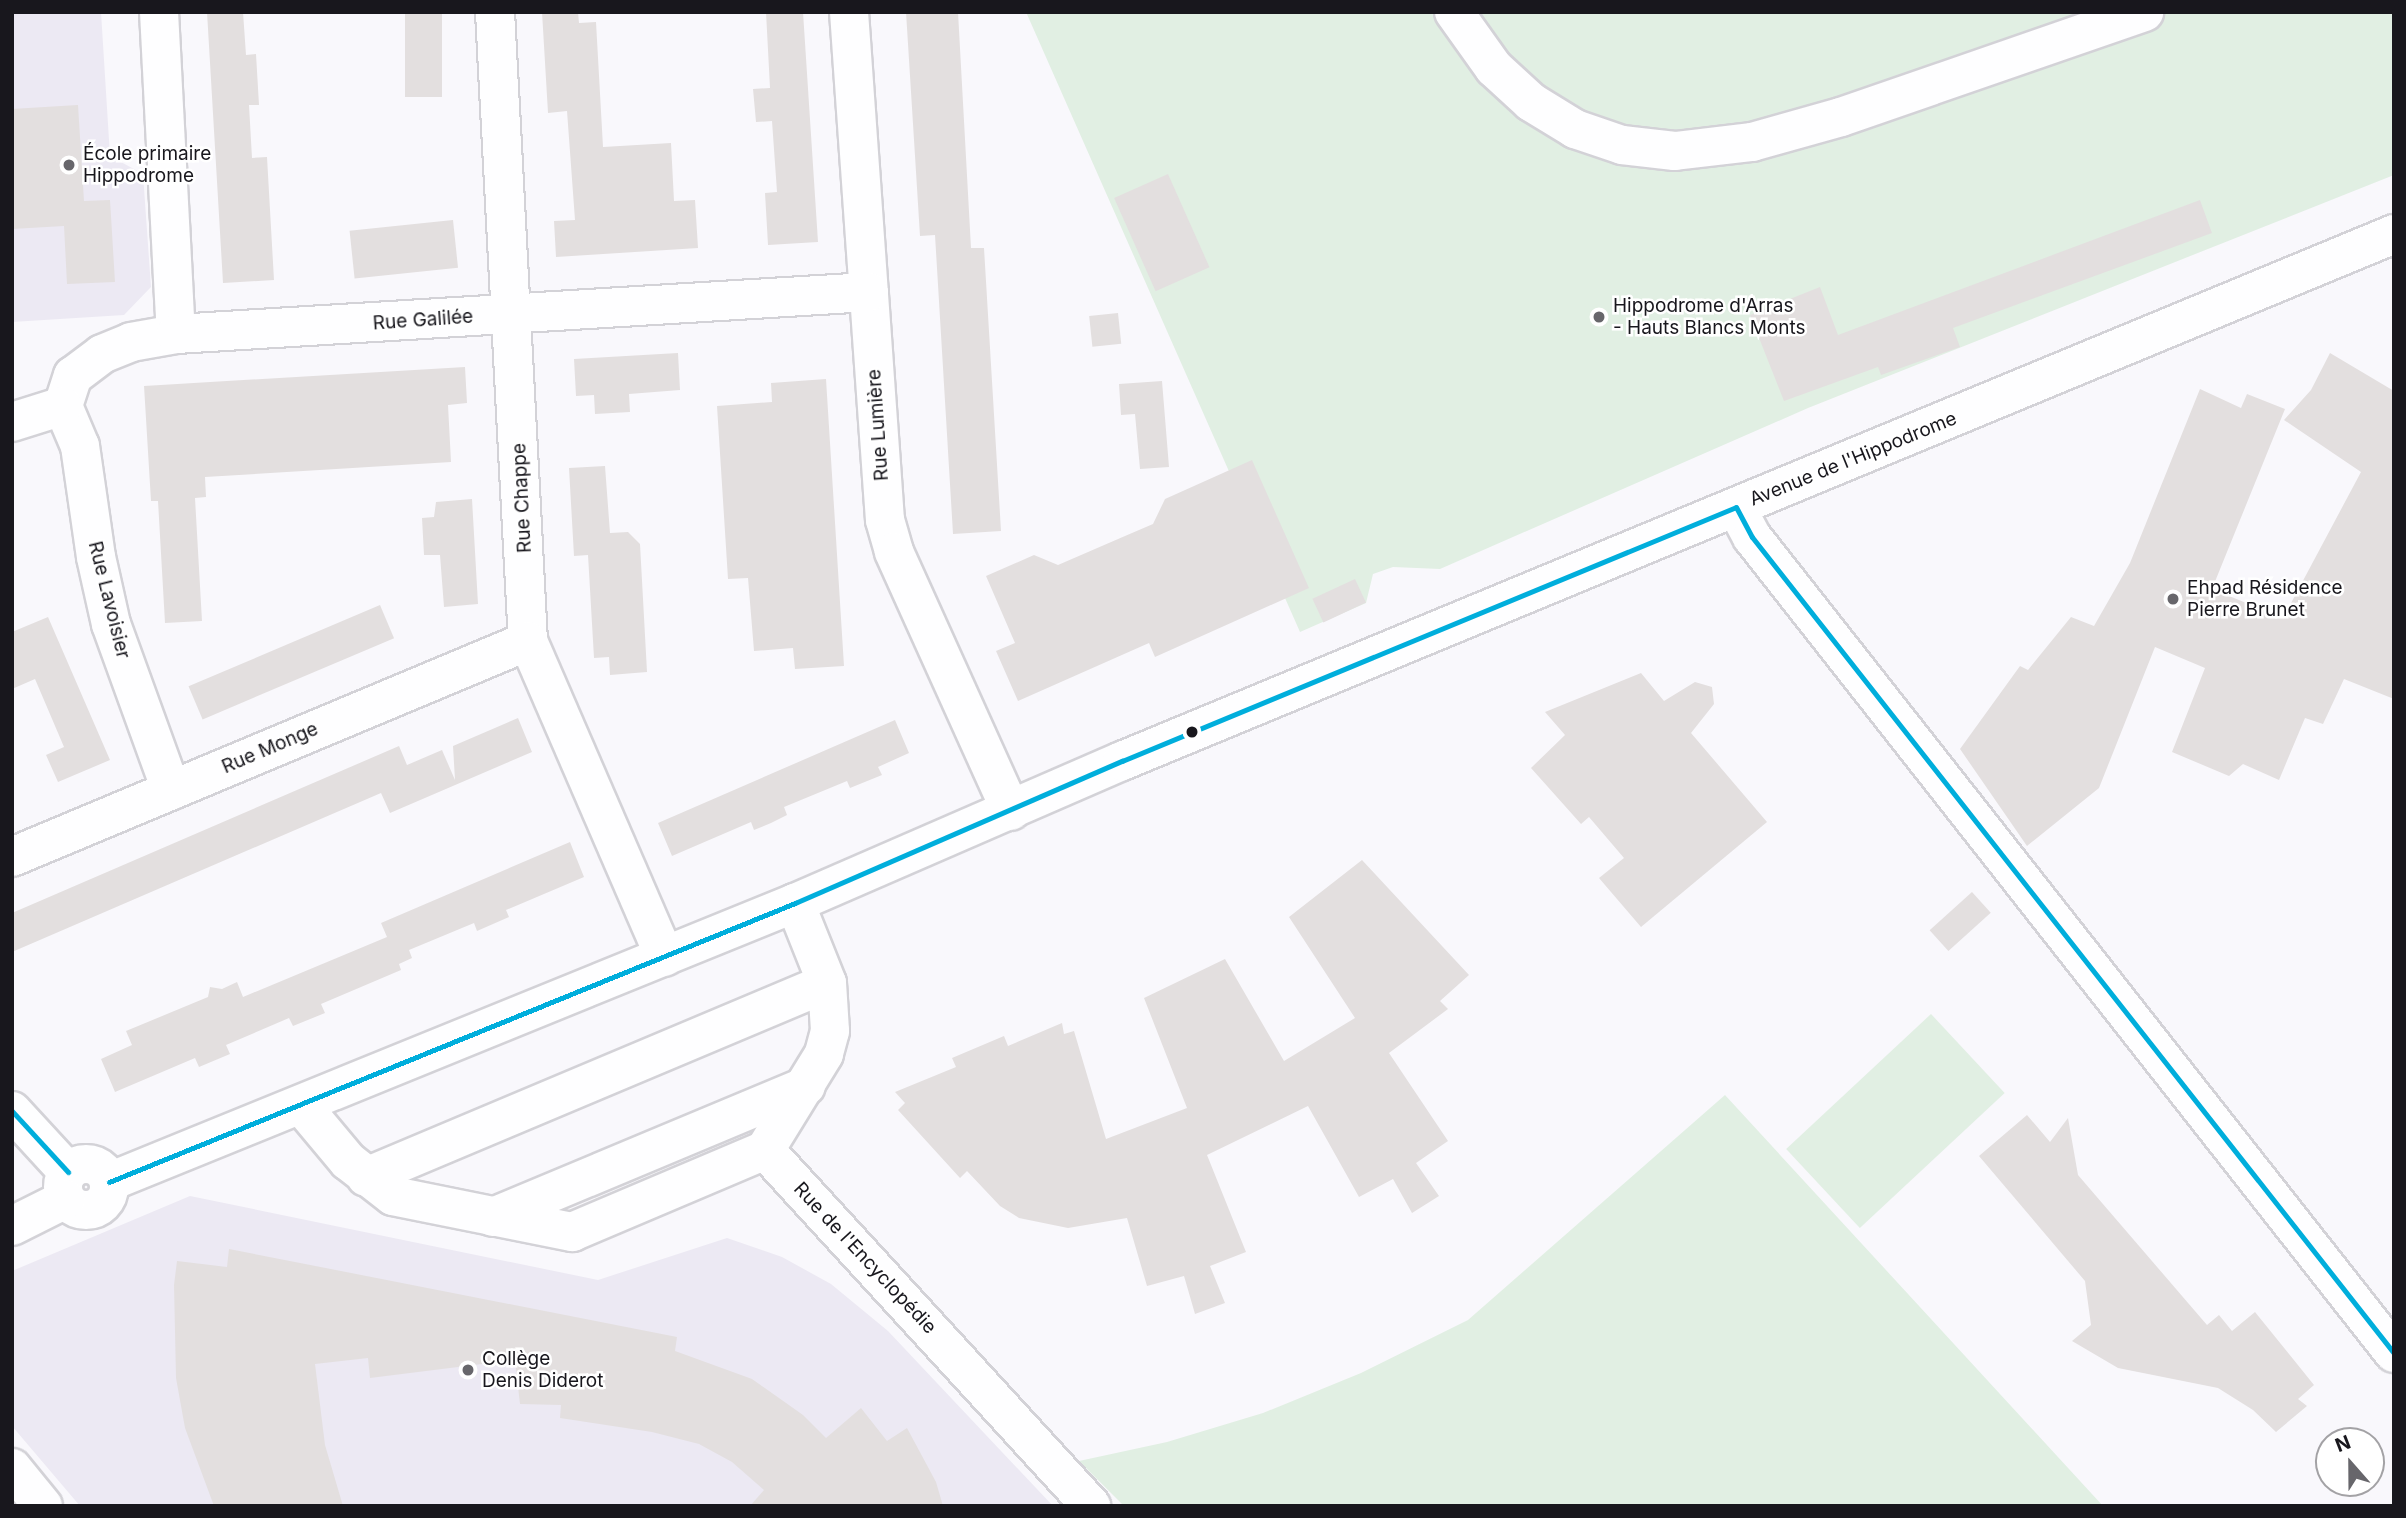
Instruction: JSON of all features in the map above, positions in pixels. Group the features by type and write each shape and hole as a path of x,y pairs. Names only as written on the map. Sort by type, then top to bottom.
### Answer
{"street":[{"path":"159,12 176,334"},
{"name":"Rue Chappe","path":"495,12 509,314 523,488 528,641 665,957"},
{"name":"Rue Lumière","path":"849,12 885,520 891,542 1011,811"},
{"path":"1454,12 1494,68 1531,102 1575,129 1622,145 1675,151 1752,142 1841,117 2144,12"},
{"name":"Avenue de l'Hippodrome","path":"67,1186 92,1164 108,1182 302,1106 795,903 1736,507 2394,234"},
{"name":"Rue Galilée","path":"63,406 72,376 102,354 131,342 176,334 869,292"},
{"path":"12,422 63,406"},
{"name":"Rue Lavoisier","path":"63,406 80,446 96,558 111,624 170,790"},
{"path":"1736,507 1752,537 2394,1353"},
{"name":"Rue Monge","path":"12,857 528,641"},
{"path":"302,1106 366,1177 393,1196 572,1232 765,1150 824,1054 830,1031 827,983 795,903"},
{"path":"366,1177 827,983"},
{"path":"494,1217 806,1086"},
{"path":"12,1111 67,1186 12,1226"},
{"name":"Rue de l'Encyclopédie","path":"765,1150 773,1164 820,1205 1091,1506"},
{"path":"12,1468 43,1506"}],"shaded area":[{"name":"École primaire Hippodrome","path":"101,12 110,156 143,174 151,287 124,315 12,322 12,13"},
{"name":"Hippodrome d'Arras - Hauts Blancs Monts","path":"1026,12 2394,12 2394,175 1808,408 1440,569 1393,567 1373,574 1366,603 1300,632"},
{"path":"1931,1014 2005,1093 1860,1228 1786,1149"},
{"path":"1725,1095 2103,1506 1124,1506 1079,1461 1167,1442 1263,1413 1361,1373 1468,1320"},
{"name":"Collège Denis Diderot","path":"190,1196 598,1280 727,1238 782,1257 831,1284 888,1331 1053,1506 80,1506 12,1426 12,1271"}],"building":[{"path":"207,12 243,12 246,55 256,54 259,105 249,105 252,158 267,157 274,280 223,283"},
{"path":"405,12 442,12 442,97 405,97"},
{"path":"542,12 578,12 579,23 596,22 603,147 671,143 674,201 695,200 698,248 556,257 554,221 575,220 567,111 548,113"},
{"path":"766,12 803,12 818,242 768,245 765,193 777,192 772,121 756,122 753,89 770,88"},
{"path":"906,12 958,12 971,248 984,248 1001,531 953,534 935,235 920,236"},
{"path":"78,105 84,201 110,200 115,282 67,284 64,226 12,229 12,109"},
{"path":"1168,174 1209,267 1156,291 1114,198"},
{"path":"2200,200 2212,233 1953,328 1960,347 1881,375 1878,367 1784,401 1750,315 1820,287 1838,335"},
{"path":"453,220 458,268 355,279 350,231"},
{"path":"1118,313 1121,344 1092,347 1089,316"},
{"path":"678,353 680,390 629,394 630,412 595,414 594,395 576,396 574,359"},
{"name":"Ehpad Résidence Pierre Brunet","path":"2330,353 2394,391 2394,699 2344,679 2323,724 2305,718 2279,780 2243,764 2229,776 2172,752 2205,668 2155,647 2099,788 2027,846 1960,749 2020,666 2028,670 2071,617 2094,626 2130,563 2200,389 2241,408 2247,394 2285,409 2212,589 2283,618 2361,472 2284,420 2311,390"},
{"path":"465,367 467,403 448,405 451,462 205,477 206,497 195,498 202,621 165,623 158,501 151,501 144,386"},
{"path":"826,379 844,666 795,669 793,648 754,651 748,578 728,579 717,406 772,402 771,383"},
{"path":"1162,381 1169,467 1140,469 1135,414 1121,415 1119,384"},
{"path":"1252,460 1309,588 1155,657 1149,643 1018,701 996,651 1015,643 986,576 1034,555 1058,565 1153,524 1165,499"},
{"path":"605,466 610,533 628,532 640,544 647,672 610,675 609,657 594,658 588,555 574,556 569,468"},
{"path":"472,499 478,604 444,607 440,555 424,555 422,518 434,517 436,502"},
{"path":"1355,579 1366,603 1323,622 1312,599"},
{"path":"380,605 394,638 203,719 189,686"},
{"path":"48,617 110,760 58,782 46,755 64,747 35,679 12,689 12,632"},
{"path":"1641,673 1664,701 1695,682 1712,687 1714,704 1691,733 1767,822 1641,927 1599,878 1624,858 1589,817 1581,824 1531,768 1565,735 1545,712"},
{"path":"518,718 532,752 390,813 381,793 12,952 12,913 399,746 407,765 442,750 455,780 453,746"},
{"path":"895,720 909,753 878,767 882,775 850,788 847,781 784,807 787,815 771,823 754,830 751,822 672,856 658,823"},
{"path":"570,842 584,877 506,910 509,917 477,931 474,923 409,950 412,958 399,964 401,970 321,1004 325,1013 293,1026 289,1018 226,1045 230,1054 199,1067 195,1058 115,1092 101,1059 132,1045 126,1031 208,997 210,987 222,989 237,982 243,997 387,937 381,923"},
{"path":"1362,860 1469,975 1440,1001 1448,1009 1389,1053 1448,1141 1416,1163 1439,1196 1412,1213 1393,1179 1359,1197 1308,1106 1207,1155 1246,1252 1210,1266 1225,1303 1195,1314 1184,1276 1147,1286 1127,1218 1068,1228 1019,1218 1000,1206 967,1171 960,1178 898,1110 905,1103 895,1092 956,1067 952,1058 1004,1036 1008,1046 1062,1023 1064,1034 1074,1031 1106,1139 1187,1108 1144,998 1225,959 1284,1061 1355,1018 1289,917"},
{"path":"1972,892 1991,913 1948,951 1930,930"},
{"path":"2027,1115 2050,1142 2068,1118 2078,1175 2207,1325 2219,1315 2232,1331 2255,1312 2314,1385 2298,1399 2307,1406 2276,1432 2253,1410 2218,1388 2118,1368 2072,1341 2091,1325 2085,1281 1979,1156"},
{"path":"229,1249 677,1337 675,1351 752,1379 803,1415 826,1438 861,1408 887,1441 907,1428 936,1482 943,1506 750,1506 764,1490 732,1462 699,1444 652,1432 560,1418 561,1405 520,1404 515,1360 370,1378 368,1358 315,1364 325,1445 343,1506 214,1506 185,1428 176,1378 174,1285 177,1261 227,1267"}],"transit line":[{"path":"1736,507 1752,537 2394,1353"},
{"path":"109,1182 795,903 1122,761 1736,507"},
{"path":"12,1111 68,1172"}],"place":[{"name":"École primaire Hippodrome","path":"69,165"},
{"name":"Hippodrome d'Arras - Hauts Blancs Monts","path":"1599,317"},
{"name":"Ehpad Résidence Pierre Brunet","path":"2173,599"},
{"name":"Collège Denis Diderot","path":"468,1370"}]}
